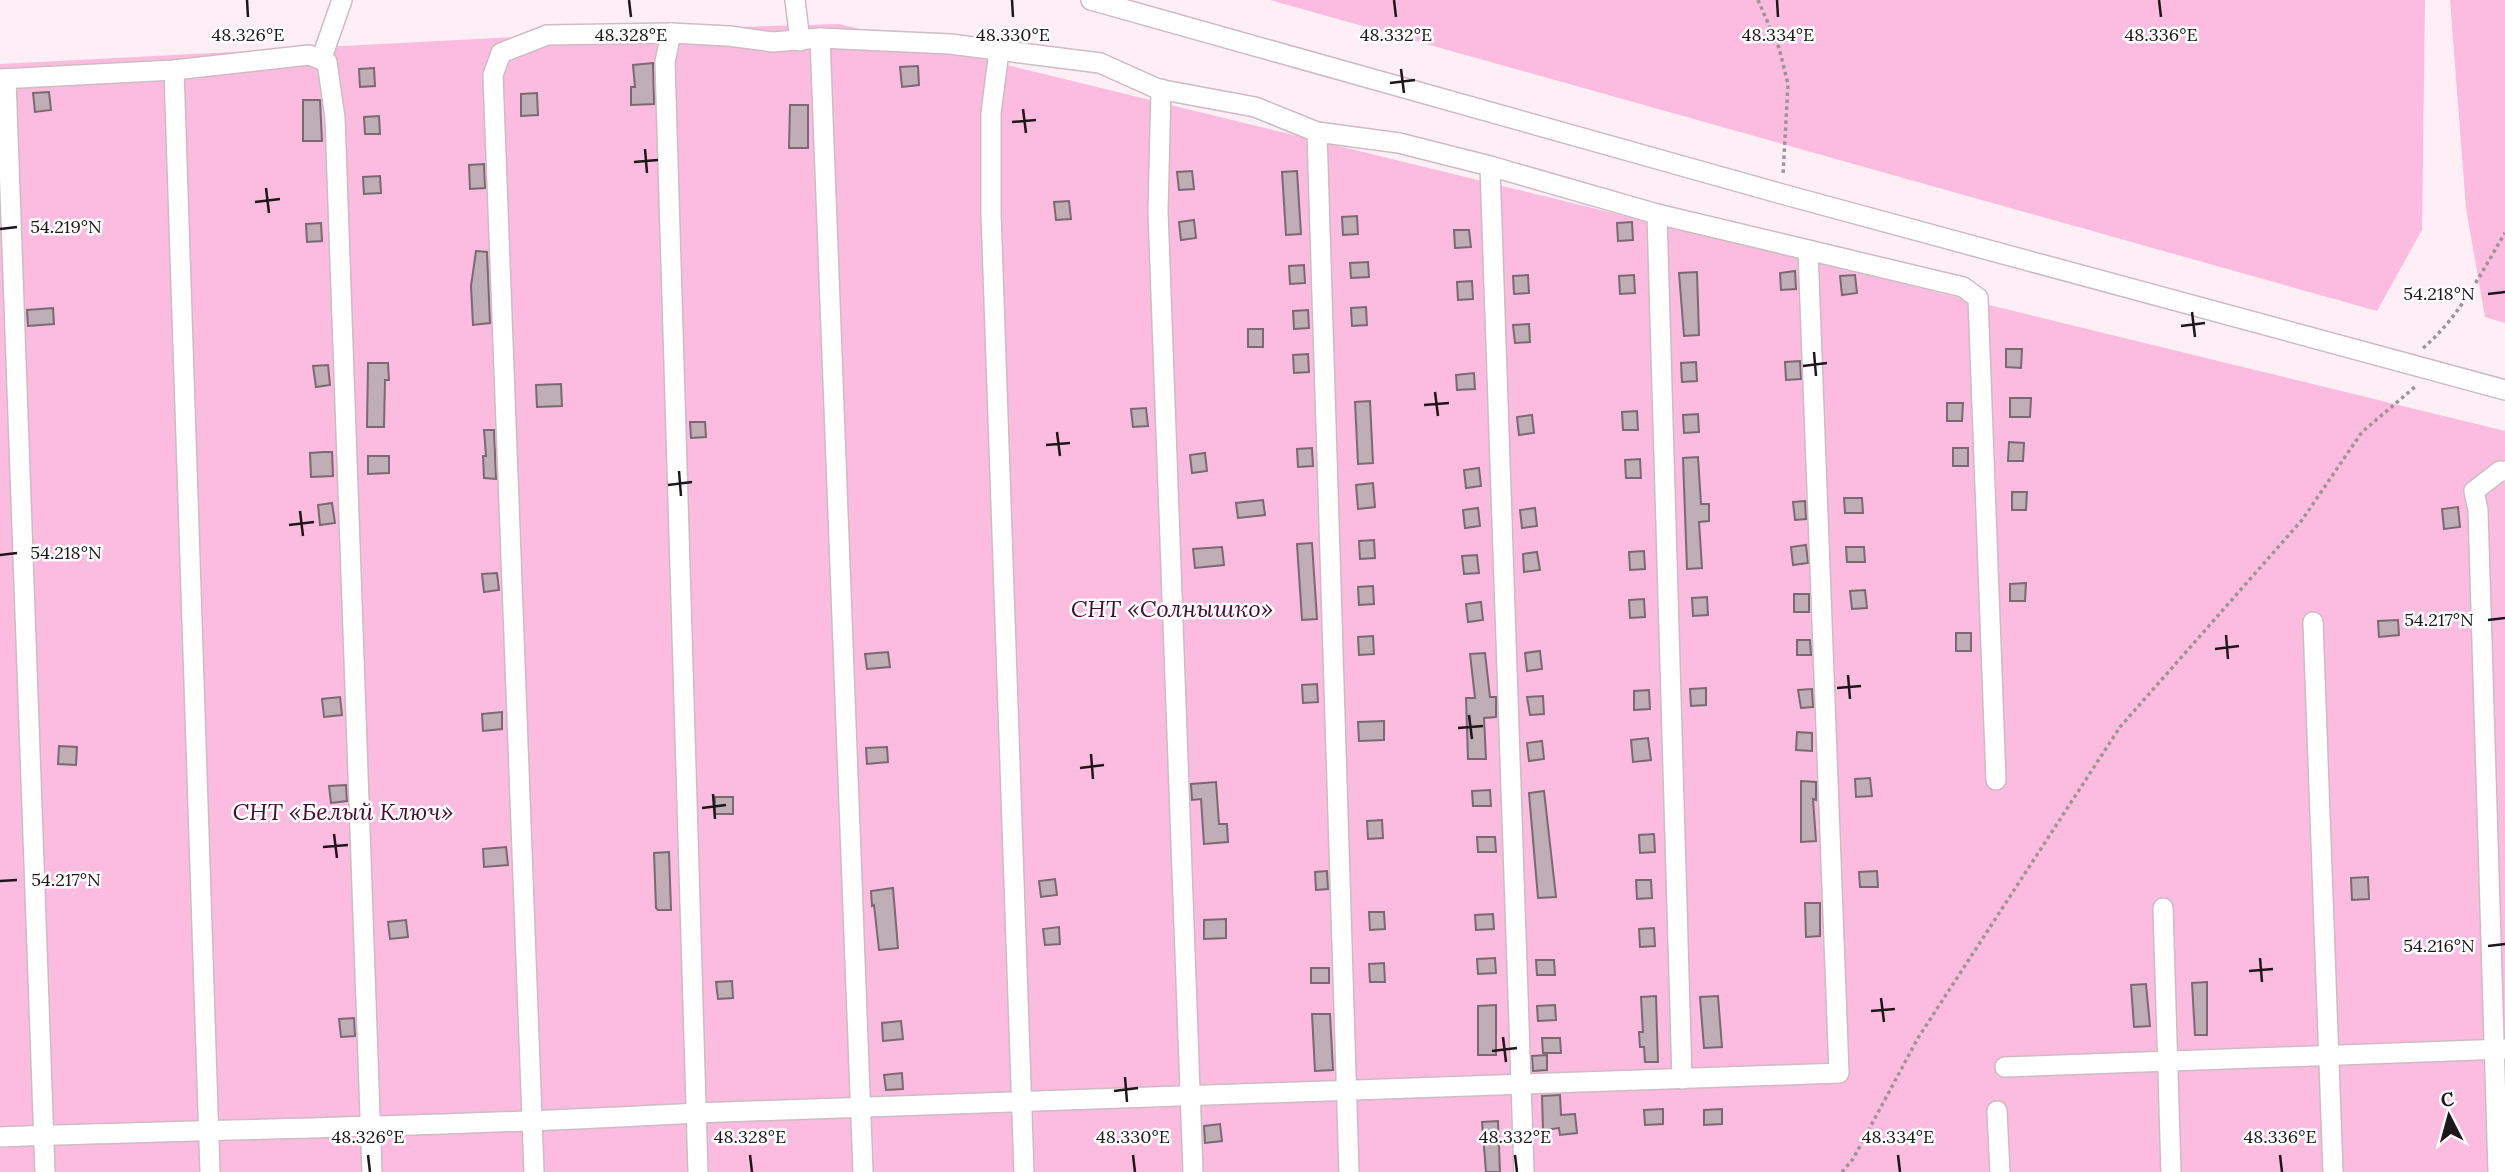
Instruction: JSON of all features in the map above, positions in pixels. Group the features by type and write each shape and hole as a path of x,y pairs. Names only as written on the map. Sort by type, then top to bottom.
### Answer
{"street":[{"path":"321,60 342,0"},
{"path":"795,0 810,40 863,1172"},
{"path":"1090,0 1782,194 2505,390"},
{"path":"671,33 665,62 698,1172"},
{"path":"534,1172 493,75 501,53 547,35 671,33 729,36 773,42 810,40 950,44 1100,63 1161,89 1255,107 1317,132 1399,143 1657,214 1963,287 1978,298 1996,780"},
{"path":"999,51 991,113 990,213 1024,1172"},
{"path":"45,1172 3,79 174,70 309,55 327,62 335,118 372,1172"},
{"path":"174,70 209,1172"},
{"path":"1161,89 1158,211 1193,1172"},
{"path":"1317,132 1349,1172"},
{"path":"1490,166 1524,1172"},
{"path":"1657,214 1682,1079"},
{"path":"0,1137 532,1122 696,1113 1839,1073 1808,250"},
{"path":"2498,1172 2500,1049 2478,510 2474,491 2500,471 2505,471"},
{"path":"2313,622 2333,1172"},
{"path":"2163,908 2171,1172"},
{"path":"2005,1067 2500,1049"},
{"path":"1997,1111 2000,1172"}],"path":[{"path":"1758,0 1779,48 1788,84 1782,194"},
{"path":"2406,362 2439,335 2505,233"},
{"path":"1842,1172 1853,1158 1918,1038 2120,727 2302,520 2362,432 2435,371"}],"green space":[{"path":"1270,0 2425,0 2422,230 2377,311"},
{"path":"2450,0 2505,0 2505,323 2485,317 2466,208"},
{"name":"СНТ «Солнышко»","path":"839,24 2505,431 2505,1172 0,1172 0,64 670,29"}],"building":[{"path":"653,63 654,104 631,105 631,87 635,87 633,65"},
{"path":"918,66 919,85 902,87 900,67"},
{"path":"374,68 375,86 360,87 359,69"},
{"path":"49,92 51,110 35,112 33,93"},
{"path":"537,93 538,115 521,116 521,94"},
{"path":"303,100 320,100 322,141 303,141"},
{"path":"790,105 808,105 808,148 789,148"},
{"path":"379,116 380,134 365,134 364,117"},
{"path":"484,164 485,188 470,189 469,165"},
{"path":"1192,171 1194,189 1179,190 1177,172"},
{"path":"1297,171 1301,234 1286,235 1282,172"},
{"path":"380,176 381,193 364,194 363,177"},
{"path":"1069,201 1071,219 1056,220 1054,202"},
{"path":"1357,216 1358,234 1343,235 1342,217"},
{"path":"1194,220 1196,238 1181,240 1179,222"},
{"path":"1632,222 1633,240 1618,241 1617,223"},
{"path":"321,223 322,241 307,242 306,224"},
{"path":"1454,230 1469,230 1471,247 1455,248"},
{"path":"476,251 487,252 490,323 473,325 471,286"},
{"path":"1368,262 1369,277 1351,278 1350,263"},
{"path":"1304,265 1305,283 1290,284 1289,266"},
{"path":"1795,271 1796,289 1781,290 1780,273"},
{"path":"1697,272 1699,335 1684,336 1679,273"},
{"path":"1528,275 1529,293 1514,294 1513,276"},
{"path":"1634,275 1635,293 1620,294 1619,276"},
{"path":"1855,275 1857,293 1842,295 1840,276"},
{"path":"1472,281 1473,299 1458,300 1457,282"},
{"path":"1366,307 1367,325 1352,326 1351,308"},
{"path":"53,308 54,324 28,326 27,310"},
{"path":"1308,310 1309,328 1294,329 1293,311"},
{"path":"1529,324 1530,342 1515,343 1513,325"},
{"path":"1248,329 1263,329 1263,347 1248,347"},
{"path":"2006,349 2022,349 2021,368 2006,367"},
{"path":"1308,354 1309,372 1294,373 1293,355"},
{"path":"1800,361 1801,379 1786,380 1785,362"},
{"path":"1696,362 1697,381 1682,382 1681,363"},
{"path":"368,363 388,363 384,427 367,427"},
{"path":"328,365 330,385 316,387 313,366"},
{"path":"1474,373 1475,389 1457,390 1456,375"},
{"path":"561,384 562,406 537,407 536,385"},
{"path":"2010,398 2031,398 2030,417 2010,417"},
{"path":"1370,401 1373,463 1358,464 1355,402"},
{"path":"1947,403 1963,403 1962,421 1947,421"},
{"path":"1146,408 1148,426 1133,427 1131,409"},
{"path":"1637,411 1638,430 1623,430 1622,412"},
{"path":"1698,414 1699,432 1684,433 1683,415"},
{"path":"1532,415 1534,433 1519,435 1517,417"},
{"path":"690,422 705,422 706,437 691,438"},
{"path":"484,430 494,430 496,479 484,478"},
{"path":"2009,442 2024,443 2023,461 2008,461"},
{"path":"1312,448 1313,466 1298,467 1297,449"},
{"path":"1953,448 1968,448 1968,466 1953,466"},
{"path":"332,452 333,476 311,477 310,453"},
{"path":"1205,453 1207,471 1192,473 1190,455"},
{"path":"368,456 389,456 389,473 368,474"},
{"path":"1698,457 1701,504 1709,504 1709,521 1699,522 1702,568 1687,569 1683,458"},
{"path":"1640,459 1641,478 1626,478 1625,460"},
{"path":"1479,468 1481,486 1466,488 1464,470"},
{"path":"1373,483 1375,507 1358,509 1356,485"},
{"path":"2012,492 2027,492 2026,510 2012,510"},
{"path":"1844,498 1862,498 1863,513 1845,513"},
{"path":"1263,500 1265,515 1238,518 1236,503"},
{"path":"1805,501 1806,519 1795,520 1793,502"},
{"path":"332,503 335,523 320,525 318,505"},
{"path":"2458,507 2460,527 2444,529 2442,509"},
{"path":"1478,508 1480,526 1465,528 1463,510"},
{"path":"1535,508 1537,526 1522,528 1520,510"},
{"path":"1374,540 1375,558 1360,559 1359,541"},
{"path":"1312,543 1317,619 1302,620 1297,544"},
{"path":"1806,545 1808,563 1793,565 1791,547"},
{"path":"1222,547 1224,565 1195,568 1193,549"},
{"path":"1846,547 1864,547 1865,562 1847,562"},
{"path":"1644,551 1645,569 1630,570 1629,552"},
{"path":"1537,552 1540,570 1524,572 1523,554"},
{"path":"1477,555 1479,573 1464,574 1462,556"},
{"path":"497,573 499,590 484,592 482,574"},
{"path":"2026,583 2025,601 2010,601 2010,584"},
{"path":"1373,586 1374,604 1359,605 1358,587"},
{"path":"1865,590 1867,608 1852,609 1850,591"},
{"path":"1794,594 1809,594 1809,612 1794,612"},
{"path":"1707,597 1708,615 1693,616 1692,598"},
{"path":"1644,599 1645,617 1630,618 1629,600"},
{"path":"1481,602 1483,620 1468,622 1466,604"},
{"path":"2398,620 2399,635 2379,637 2378,621"},
{"path":"1956,633 1971,633 1971,651 1956,651"},
{"path":"1373,636 1374,654 1359,655 1358,637"},
{"path":"1797,640 1810,640 1811,655 1797,655"},
{"path":"1540,651 1542,669 1527,671 1525,653"},
{"path":"888,652 890,667 867,669 865,654"},
{"path":"1485,653 1490,697 1496,697 1496,717 1484,718 1486,759 1468,759 1466,698 1475,698 1470,654"},
{"path":"1317,684 1318,702 1303,703 1302,685"},
{"path":"1706,688 1706,705 1691,706 1690,689"},
{"path":"1812,689 1813,707 1801,708 1798,690"},
{"path":"1649,690 1650,709 1634,710 1634,691"},
{"path":"1543,696 1544,714 1530,715 1527,697"},
{"path":"340,697 342,715 324,717 322,699"},
{"path":"502,712 502,729 483,731 482,714"},
{"path":"1384,721 1384,740 1359,741 1358,722"},
{"path":"1797,732 1812,733 1812,751 1796,750"},
{"path":"1648,738 1651,760 1633,762 1631,740"},
{"path":"1542,741 1544,759 1529,761 1527,743"},
{"path":"59,746 77,747 76,765 58,764"},
{"path":"887,747 888,762 867,764 866,748"},
{"path":"1870,778 1872,796 1856,797 1855,779"},
{"path":"1801,781 1816,782 1816,800 1813,799 1816,841 1801,842"},
{"path":"1216,782 1219,824 1227,824 1228,842 1204,844 1201,799 1192,800 1191,784"},
{"path":"346,785 347,801 331,803 329,786"},
{"path":"1490,790 1491,806 1473,806 1472,791"},
{"path":"1544,791 1556,897 1538,898 1529,793"},
{"path":"715,797 733,797 733,814 715,814"},
{"path":"1382,820 1383,838 1368,839 1367,821"},
{"path":"1654,834 1655,852 1640,853 1639,835"},
{"path":"1477,837 1495,837 1496,852 1478,852"},
{"path":"506,847 508,865 484,867 483,849"},
{"path":"669,852 671,910 658,910 654,853"},
{"path":"1327,871 1328,889 1316,890 1315,872"},
{"path":"1877,871 1878,887 1860,887 1859,872"},
{"path":"2368,877 2369,899 2352,900 2351,878"},
{"path":"1055,879 1057,895 1041,897 1039,881"},
{"path":"1636,880 1651,880 1652,898 1637,899"},
{"path":"893,888 898,948 879,950 871,891"},
{"path":"1805,903 1820,903 1820,936 1806,937"},
{"path":"1369,912 1384,912 1385,929 1370,930"},
{"path":"1493,914 1494,929 1476,930 1475,915"},
{"path":"1226,919 1226,938 1204,939 1204,920"},
{"path":"406,920 408,937 390,939 388,922"},
{"path":"1059,927 1060,944 1045,945 1043,929"},
{"path":"1654,928 1655,946 1640,947 1639,929"},
{"path":"1495,958 1496,973 1478,974 1477,959"},
{"path":"1536,960 1554,960 1555,975 1537,975"},
{"path":"1384,963 1385,982 1370,982 1369,964"},
{"path":"1311,968 1329,968 1329,983 1311,983"},
{"path":"732,981 733,998 718,999 716,982"},
{"path":"2207,982 2207,1035 2195,1035 2192,983"},
{"path":"2146,984 2150,1026 2134,1027 2131,985"},
{"path":"1656,996 1658,1062 1645,1062 1639,1032 1643,1032 1641,997"},
{"path":"1718,996 1722,1047 1704,1048 1700,997"},
{"path":"1496,1005 1496,1055 1478,1055 1478,1006"},
{"path":"1555,1005 1556,1020 1538,1021 1537,1006"},
{"path":"1312,1014 1330,1014 1333,1070 1315,1071"},
{"path":"354,1018 355,1036 341,1037 339,1019"},
{"path":"901,1021 903,1039 883,1041 882,1023"},
{"path":"1542,1038 1560,1038 1561,1053 1543,1053"},
{"path":"1547,1055 1547,1070 1533,1071 1532,1056"},
{"path":"902,1073 903,1089 886,1090 884,1075"},
{"path":"1560,1095 1561,1115 1575,1114 1577,1133 1560,1135 1559,1128 1543,1130 1542,1096"},
{"path":"1663,1109 1663,1124 1645,1125 1644,1110"},
{"path":"1722,1109 1722,1124 1704,1125 1704,1110"},
{"path":"1498,1121 1500,1172 1486,1172 1482,1122"},
{"path":"1220,1124 1222,1141 1205,1143 1204,1126"}],"park label":[{"name":"СНТ «Белый Ключ»","path":"343,811"}]}
